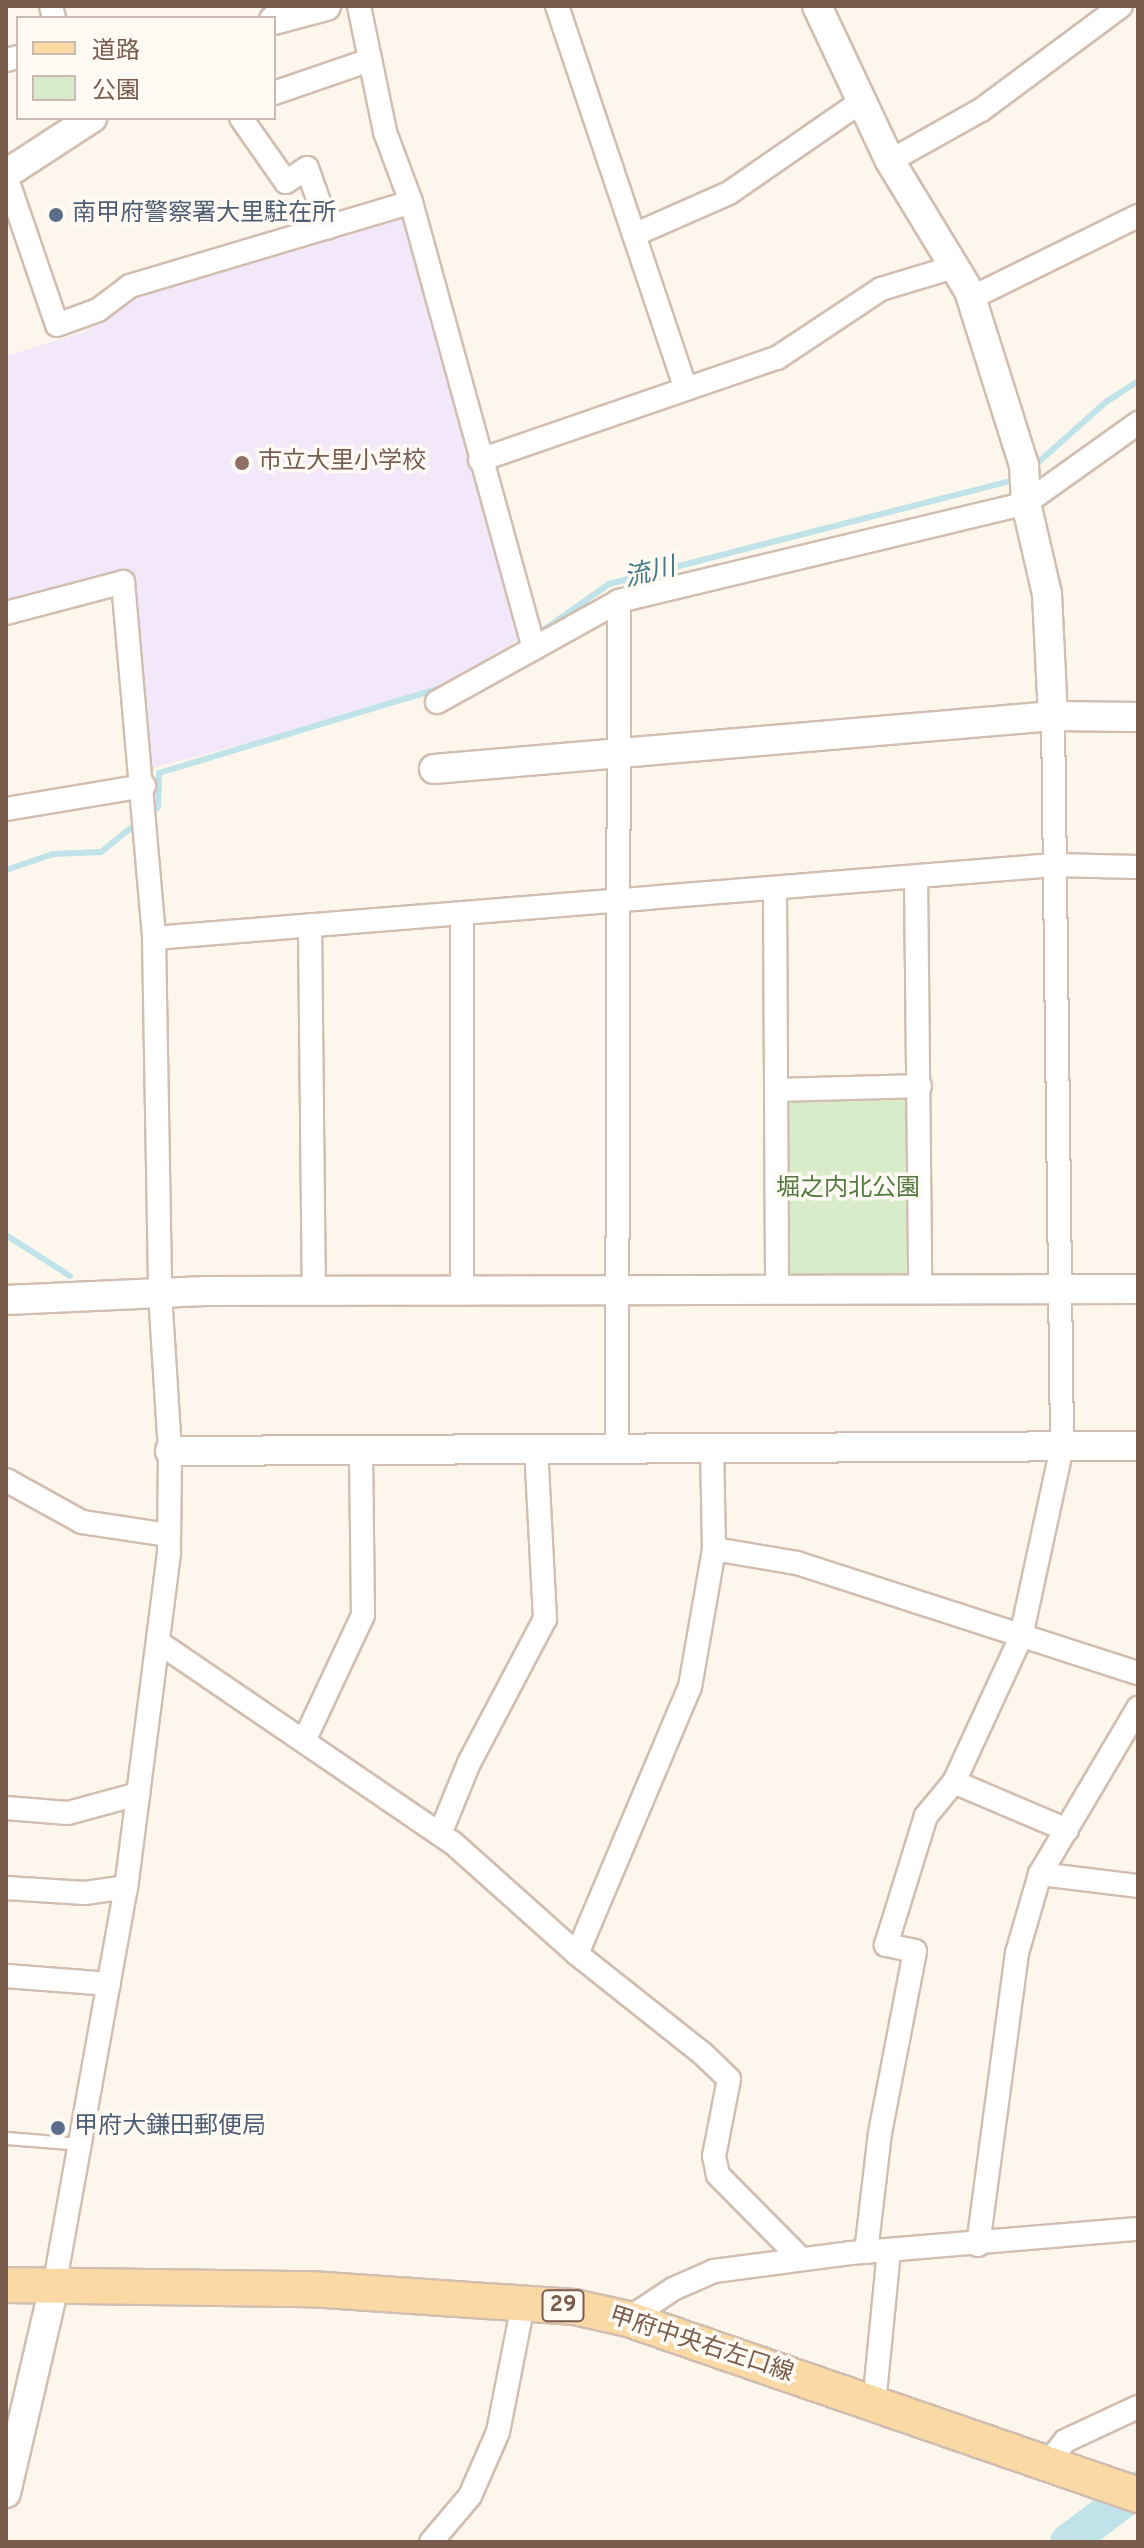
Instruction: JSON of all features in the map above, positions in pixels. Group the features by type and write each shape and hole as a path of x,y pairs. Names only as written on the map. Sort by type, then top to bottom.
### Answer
{"main road":[{"name":"甲府中央右左口線","path":"6,2285 310,2289 524,2300 628,2319 1138,2495"}],"street":[{"path":"276,19 326,6"},
{"path":"359,6 385,132 411,202 532,643"},
{"path":"557,6 686,389"},
{"path":"817,6 890,161 971,298 1025,486 1047,594 1053,716 1062,1447 1021,1637 954,1782 926,1816 886,1945 915,1951 880,2133 866,2252"},
{"path":"890,161 981,110 1121,6"},
{"path":"1129,6 1138,20"},
{"path":"276,92 370,60"},
{"path":"636,234 729,193 862,101"},
{"path":"242,120 286,182 307,168 328,227"},
{"path":"80,121 6,175 57,325 98,310 130,286 411,202"},
{"path":"971,298 1138,216"},
{"path":"480,460 777,358 881,289 954,267"},
{"path":"437,702 532,643 619,601 1025,486 1138,423"},
{"path":"6,613 123,582 145,802 154,938 160,1293 170,1451 169,1535 126,1887 54,2286 6,2493"},
{"path":"617,1449 619,601"},
{"path":"434,769 1053,716 1138,717"},
{"path":"6,809 145,802"},
{"path":"154,938 1054,865 1138,867"},
{"path":"916,877 920,1289"},
{"path":"775,890 777,1289"},
{"path":"462,913 462,1291"},
{"path":"310,925 314,1291"},
{"path":"777,1090 920,1086"},
{"path":"6,1300 160,1293 314,1291 1138,1289"},
{"path":"170,1451 1138,1446"},
{"path":"440,1834 469,1763 545,1619 536,1449"},
{"path":"577,1954 690,1687 714,1549 712,1449"},
{"path":"304,1741 363,1615 361,1451"},
{"path":"6,1480 32,1490 82,1522 169,1535"},
{"path":"714,1549 797,1563 1138,1673"},
{"path":"158,1642 440,1834 577,1954 729,2079 714,2156 718,2175 800,2258"},
{"path":"978,2245 1017,1953 1040,1874 1138,1708"},
{"path":"954,1782 1067,1830"},
{"path":"6,1808 68,1813 138,1794"},
{"path":"1040,1874 1138,1886"},
{"path":"6,1888 85,1893 126,1887"},
{"path":"6,1976 109,1984"},
{"path":"628,2319 673,2289 714,2271 800,2258 1138,2229"},
{"path":"874,2404 889,2251"},
{"path":"431,2542 470,2496 498,2432 524,2300"},
{"path":"1047,2464 1065,2441 1138,2407"}],"lane":[{"path":"6,2138 80,2144"}],"shaded area":[{"name":"市立大里小学校","path":"403,213 530,633 421,698 152,768 129,570 6,603 6,356 87,331 122,298"}],"green space":[{"name":"堀之内北公園","path":"777,1086 920,1086 920,1289 777,1289"}],"waterway":[{"name":"流川","path":"1033,467 1106,402 1138,381"},
{"name":"流川","path":"535,636 609,584 1018,479"},
{"name":"流川","path":"149,814 158,807 159,773 437,689"},
{"path":"6,870 53,854 101,852 137,823"},
{"path":"6,1235 70,1276"},
{"path":"1068,2542 1138,2489"}],"place":[{"name":"南甲府警察署大里駐在所","path":"56,215"},
{"name":"市立大里小学校","path":"242,463"},
{"name":"甲府大鎌田郵便局","path":"58,2128"}]}
